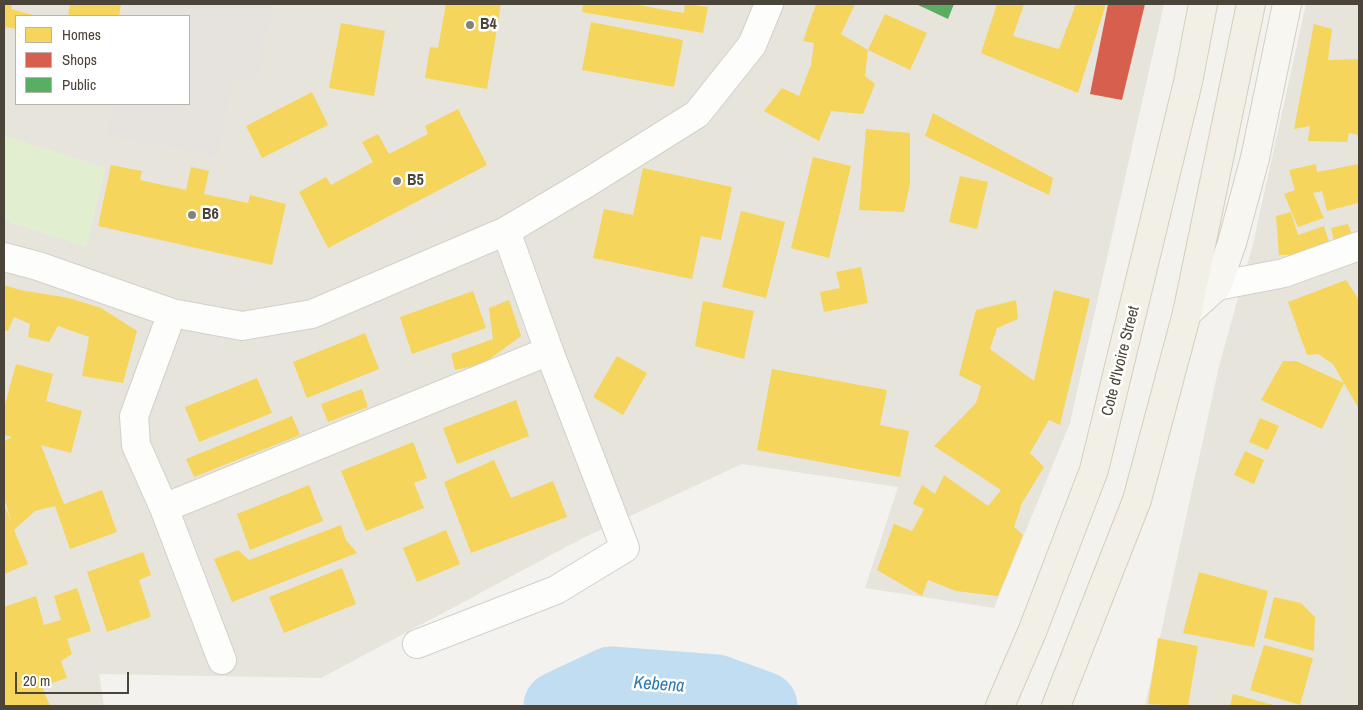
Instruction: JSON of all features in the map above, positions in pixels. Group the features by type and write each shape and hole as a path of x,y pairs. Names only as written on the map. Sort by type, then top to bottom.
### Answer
{"main road":[{"name":"Cote d'Ivoire Street","path":"1000,706 1032,632 1094,470 1188,82 1204,4"},
{"path":"1056,706 1082,645 1137,500 1187,314 1252,4"},
{"path":"1187,314 1217,286 1232,243 1255,158 1286,4"}],"street":[{"path":"4,257 38,266 172,313 242,326 312,314 506,231 587,184 696,114 752,45 769,4"},
{"path":"417,644 556,590 626,548 548,351 506,231"},
{"path":"1217,286 1284,274 1359,246"},
{"path":"172,313 134,416 136,445 164,508 222,660"},
{"path":"164,508 548,351"}],"shaded area":[{"path":"4,4 1164,4 1070,423 994,608 865,588 898,487 742,464 585,537 321,678 99,674 104,706 4,706 4,220 86,246 105,168 4,136"},
{"path":"132,4 273,4 257,82 233,78 217,157 106,135 112,105 190,105 190,15 130,15"},
{"path":"1306,4 1359,4 1359,706 1145,706 1219,366 1253,244"}],"green space":[{"path":"4,136 105,168 86,246 4,220"}],"building: Homes":[{"path":"4,4 12,4 11,9 33,15 15,15 15,29 6,27 4,35"},
{"path":"70,4 121,5 119,15 68,15"},
{"name":"B4","path":"446,4 501,4 487,89 425,78 430,47 438,48"},
{"path":"583,4 632,4 684,13 685,4 708,7 703,33 582,12"},
{"path":"816,4 855,4 841,34 868,50 865,76 875,84 863,114 831,111 819,141 764,111 782,88 799,96 811,65 814,43 803,41"},
{"path":"997,4 1024,4 1013,36 1059,49 1076,4 1106,4 1078,93 981,53"},
{"path":"885,14 927,33 910,70 868,50"},
{"path":"591,22 683,40 674,87 582,70"},
{"path":"341,23 385,31 374,96 329,88"},
{"path":"1314,24 1332,29 1328,60 1359,59 1359,135 1349,133 1347,142 1308,141 1310,126 1294,129"},
{"path":"312,92 328,125 262,158 246,126"},
{"name":"B5","path":"458,109 487,165 328,248 299,192 326,177 331,185 373,162 362,142 378,134 389,154 428,134 425,126"},
{"path":"933,113 1053,178 1049,195 925,136"},
{"path":"866,129 910,133 910,183 904,212 859,210"},
{"path":"813,157 851,166 829,258 791,248"},
{"path":"1316,164 1317,172 1359,164 1359,207 1358,203 1327,211 1322,191 1313,193 1324,218 1298,227 1284,194 1295,190 1289,170"},
{"name":"B6","path":"111,165 142,171 140,180 186,190 191,167 209,171 204,194 248,203 250,195 286,204 272,265 98,226"},
{"path":"643,168 732,187 721,240 701,236 692,279 593,258 604,209 633,215"},
{"path":"960,176 988,182 977,229 949,222"},
{"path":"741,211 785,222 766,298 722,287"},
{"path":"1291,212 1298,235 1324,226 1329,242 1306,249 1307,257 1291,263 1288,255 1279,255 1276,216"},
{"path":"1348,224 1353,237 1334,240 1331,228"},
{"path":"861,267 868,303 824,312 820,292 840,288 836,272"},
{"path":"1346,280 1359,300 1359,409 1333,364 1318,354 1307,355 1288,302"},
{"path":"4,285 20,290 69,298 101,308 137,331 123,383 82,376 89,337 58,326 49,342 28,337 30,324 14,317 8,331 4,330"},
{"path":"1054,290 1090,299 1060,425 1049,420 1030,453 1044,467 1022,503 1014,527 1023,535 998,596 956,591 928,580 922,596 877,570 894,524 912,531 924,509 913,504 922,485 935,494 944,475 988,506 1001,490 934,446 976,403 981,386 959,375 976,310 1016,300 1018,319 997,328 990,349 1034,381"},
{"path":"473,291 486,328 412,354 400,317"},
{"path":"509,300 521,336 483,364 455,370 451,354 493,339 489,308"},
{"path":"703,301 754,311 744,359 695,346"},
{"path":"365,333 379,369 307,398 293,362"},
{"path":"617,356 647,373 623,415 593,397"},
{"path":"1283,361 1296,361 1344,383 1322,429 1261,400"},
{"path":"16,364 53,374 46,401 82,411 71,453 41,445 64,504 102,490 117,532 70,549 55,506 35,511 14,530 28,564 4,574 4,504 12,524 4,498 4,441 12,437 4,435 4,408"},
{"path":"772,369 887,390 880,425 909,431 900,477 757,450"},
{"path":"257,378 272,413 199,442 185,407"},
{"path":"362,389 368,407 328,422 321,404"},
{"path":"516,400 529,436 457,464 443,428"},
{"path":"292,416 300,435 194,477 186,459"},
{"path":"1260,418 1279,426 1268,450 1249,442"},
{"path":"413,442 427,478 414,483 424,508 366,531 341,471"},
{"path":"1245,451 1264,460 1254,484 1234,475"},
{"path":"494,460 511,498 553,481 567,517 471,553 444,482"},
{"path":"309,485 323,521 250,550 237,514"},
{"path":"341,525 346,540 357,553 232,602 214,559 238,550 249,560"},
{"path":"446,530 460,564 417,582 403,548"},
{"path":"143,552 151,575 139,580 151,617 107,632 87,572"},
{"path":"342,568 356,604 284,633 269,597"},
{"path":"1199,572 1268,591 1254,647 1183,633"},
{"path":"77,588 91,631 67,639 72,654 61,661 67,678 42,686 50,706 4,706 4,607 36,596 44,625 61,620 54,596"},
{"path":"1274,597 1301,603 1315,617 1314,651 1264,638"},
{"path":"1158,638 1198,646 1188,706 1148,704"},
{"path":"1264,645 1313,658 1300,705 1250,690"},
{"path":"1233,694 1277,706 1230,706"}],"building: Shops":[{"path":"1108,4 1145,4 1122,100 1090,94"}],"building: Public":[{"path":"916,4 954,4 948,19"}],"waterway":[{"name":"Kebena","path":"558,706 611,681 716,689 763,706"}],"place":[{"name":"B4","path":"470,25"},
{"name":"B5","path":"397,181"},
{"name":"B6","path":"192,215"}]}
